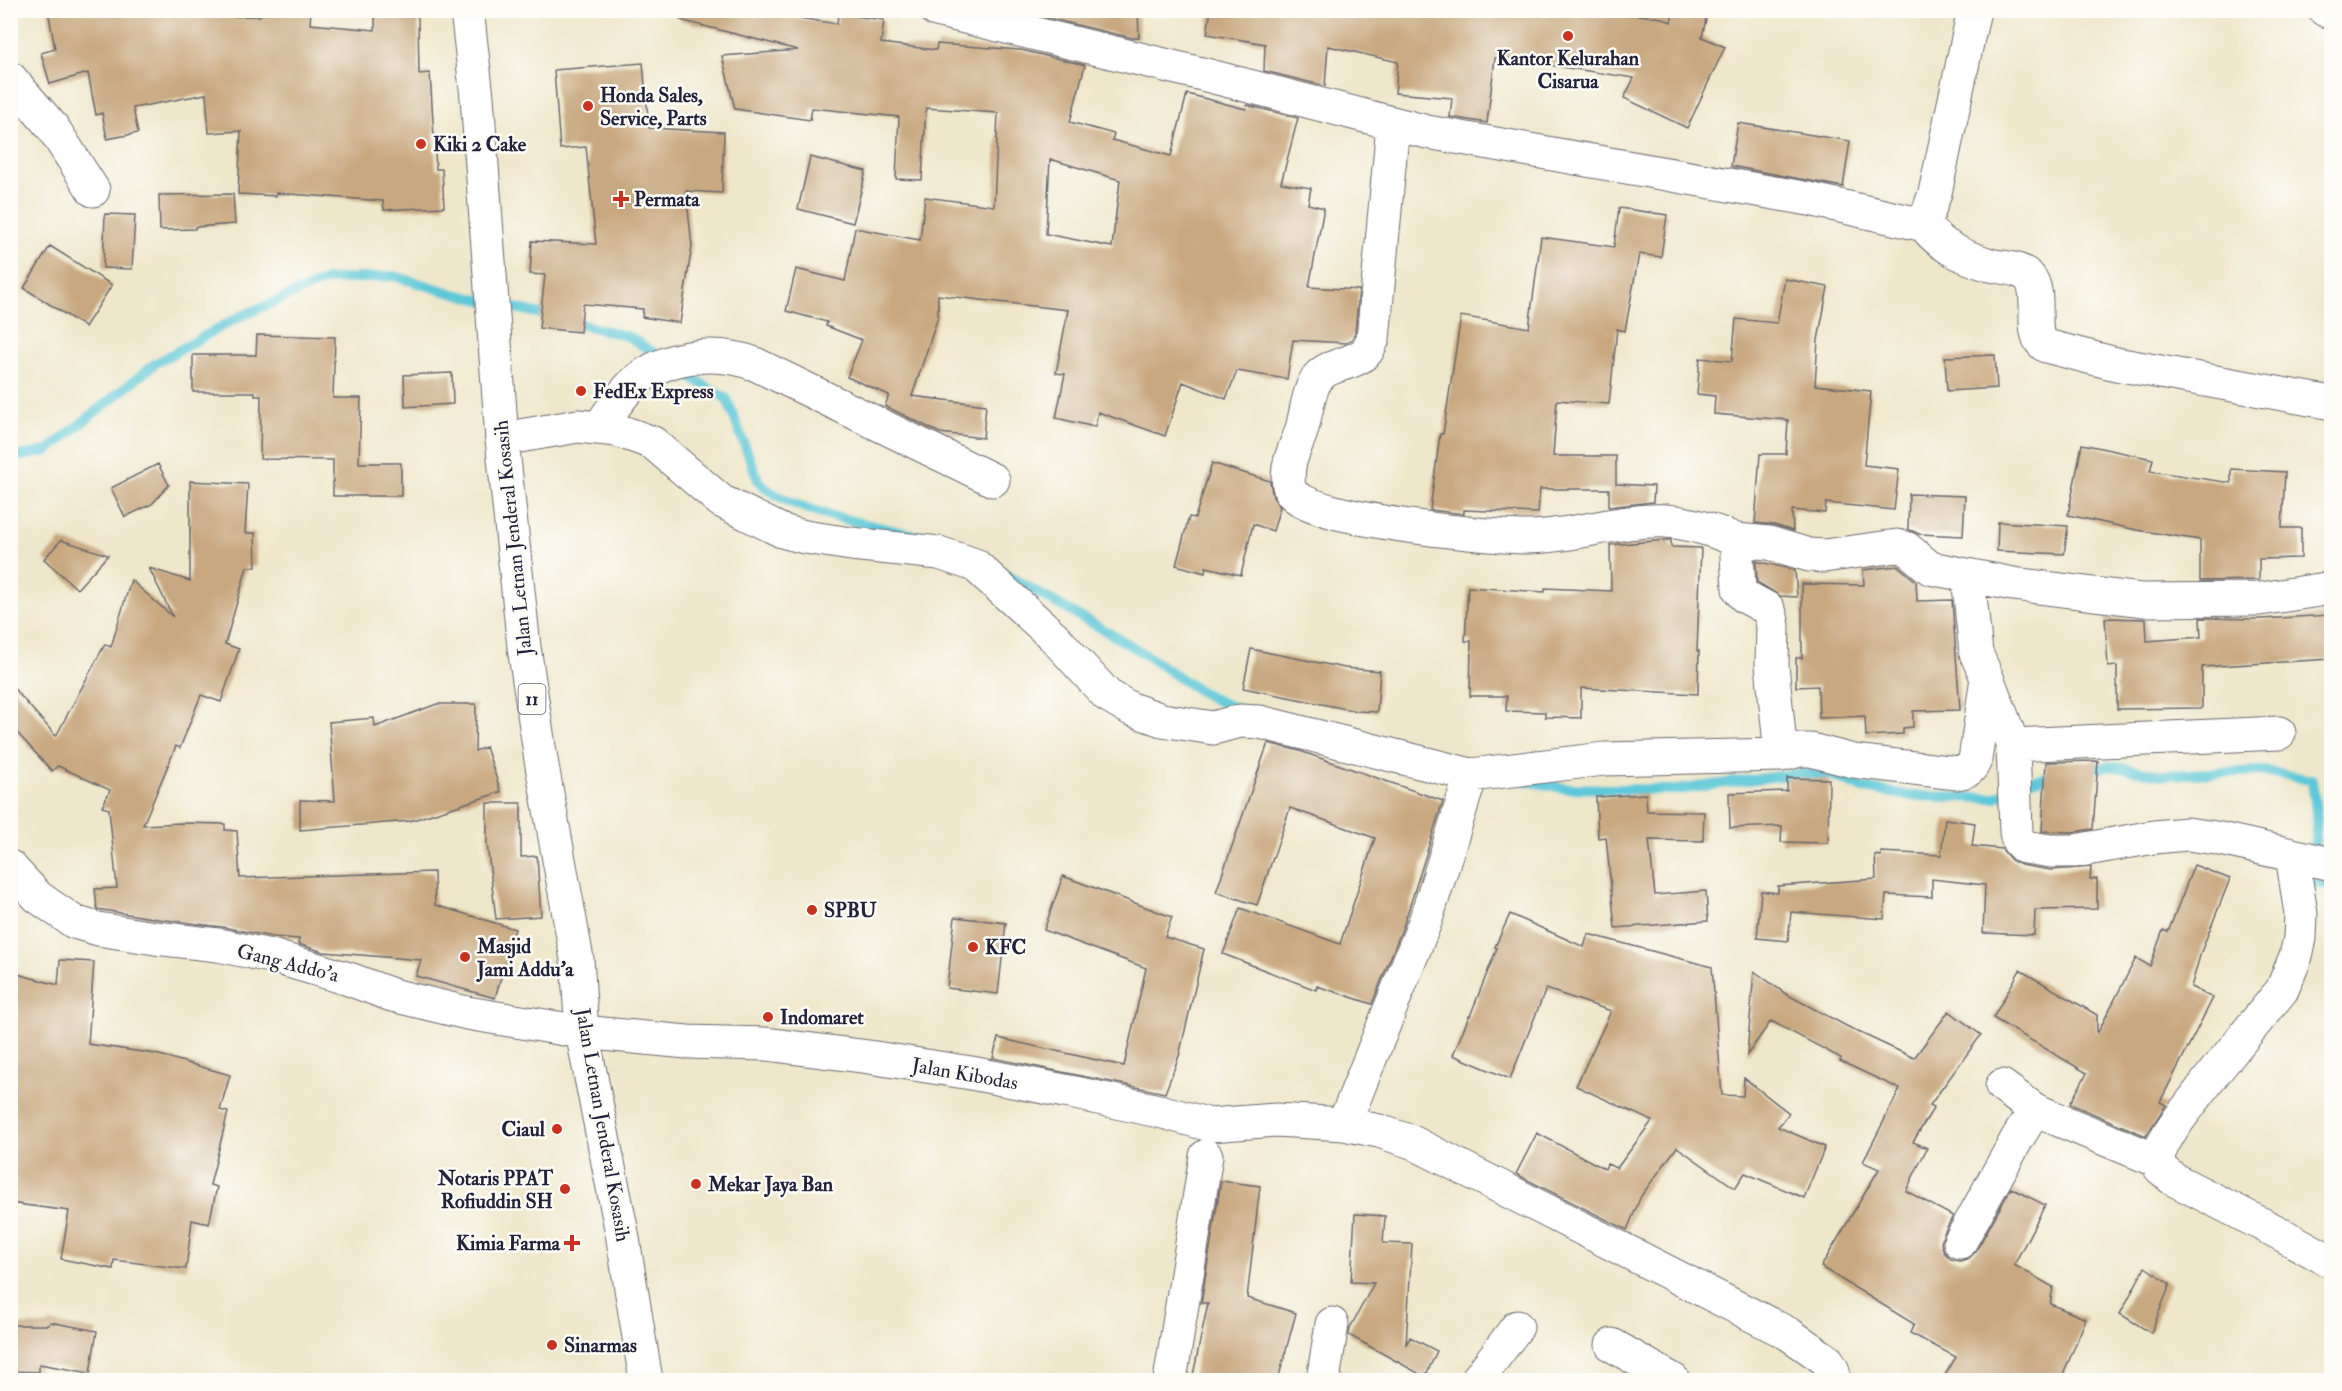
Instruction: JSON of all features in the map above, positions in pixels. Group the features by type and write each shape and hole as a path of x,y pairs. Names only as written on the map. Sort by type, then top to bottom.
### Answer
{"main road":[{"name":"Jalan Letnan Jenderal Kosasih","path":"467,10 477,97 502,440 524,647 541,759 577,959 582,1032 622,1233 646,1380"},
{"path":"936,10 1020,21 1206,75 1427,132 1809,199 1924,225 1943,245 1956,253 1990,265 2020,270 2028,276 2035,291 2037,334 2041,343 2046,346 2116,364 2331,403"},
{"path":"1924,225 1935,193 1974,10"},
{"path":"2325,10 2331,12"},
{"path":"10,78 53,128 93,190"},
{"path":"1393,124 1373,339 1367,351 1353,360 1326,370 1314,384 1302,430 1289,466 1288,485 1292,493 1301,501 1392,524 1463,534 1527,537 1664,521 1697,526 1736,540 1769,543 1809,555 1824,556 1898,546 1906,549 1930,568 2013,584 2142,600 2260,599 2331,588"},
{"path":"600,426 633,384 645,373 677,361 716,355 742,359 755,364 993,480"},
{"path":"502,440 578,426 600,426 633,434 653,443 722,501 782,531 851,544 939,553 975,565 1053,636 1107,695 1143,714 1162,720 1213,728 1240,721 1260,722 1471,775 1604,759 1781,754 1800,750 1811,750 1853,761 1957,773 1972,768 1976,760 1987,678"},
{"path":"1736,540 1739,589 1744,596 1767,609 1771,616 1772,665 1781,754"},
{"path":"1968,576 1976,653 2013,745 2016,832 2018,841 2025,847 2051,851 2075,851 2154,837 2187,834 2216,838 2331,864"},
{"path":"2013,745 2278,733"},
{"path":"1344,1124 1425,922 1471,775"},
{"path":"2292,855 2301,914 2301,938 2282,990 2174,1127 2159,1152 2158,1161 2160,1168 2173,1179 2331,1262"},
{"name":"Gang Addo'a","path":"10,867 38,897 74,922 98,929 218,945 275,957 349,979 392,995 467,1013 582,1032"},
{"name":"Jalan Kibodas","path":"582,1032 687,1042 766,1044 869,1057 972,1073 1075,1093 1163,1112 1210,1125 1275,1120 1344,1124 1379,1131 1412,1142 1790,1334 1828,1361 1833,1371 1829,1380"},
{"path":"2002,1086 2035,1110 2158,1161"},
{"path":"1960,1242 2035,1110"},
{"path":"1170,1380 1206,1156"},
{"path":"1323,1380 1332,1324"},
{"path":"1477,1380 1517,1327"},
{"path":"1612,1345 1665,1379"}],"building":[{"path":"48,10 132,10 132,12 202,17 260,16 264,14 264,10 311,10 310,24 375,30 375,16 418,15 419,74 430,73 436,169 442,169 444,207 384,210 383,201 276,193 276,196 238,194 241,131 209,133 206,94 133,108 138,133 107,139 102,113 96,115 88,73 50,84 41,53 55,49"},
{"path":"681,10 749,10 837,24 838,14 884,20 881,43 936,50 937,44 1021,50 1085,65 1070,122 1114,134 1112,140 1171,156 1187,94 1246,109 1247,105 1298,118 1281,183 1311,188 1308,204 1324,208 1309,287 1359,290 1355,333 1346,343 1293,340 1287,379 1237,371 1226,399 1183,382 1165,436 1098,412 1095,427 1056,418 1065,374 1056,373 1068,310 938,295 938,317 912,396 986,405 983,438 940,433 885,406 889,395 847,377 862,340 826,326 827,322 786,311 796,269 845,281 855,228 920,240 925,197 994,206 998,113 926,108 922,180 896,179 899,117 812,108 810,120 735,109 722,56 798,50 680,20","holes":["1050,159 1120,180 1112,247 1046,234"]},
{"path":"1035,10 1138,10 1139,38 1035,15"},
{"path":"1211,10 1600,10 1662,18 1671,22 1674,10 1708,10 1702,37 1725,47 1687,128 1624,98 1634,78 1503,58 1495,58 1487,123 1450,117 1452,98 1395,93 1398,62 1328,46 1325,86 1264,71 1265,44 1207,34"},
{"path":"643,63 649,128 724,132 722,193 686,191 692,246 680,323 642,317 643,309 583,304 580,332 539,328 545,275 530,274 532,241 596,244 586,147 560,149 554,70"},
{"path":"1738,123 1850,141 1843,187 1731,166"},
{"path":"810,157 866,171 853,223 798,209"},
{"path":"233,194 235,224 160,230 159,195"},
{"path":"1619,208 1667,215 1661,257 1639,254 1625,331 1617,329 1609,404 1557,400 1553,456 1616,456 1616,484 1654,486 1653,502 1609,507 1609,489 1540,489 1538,513 1464,510 1464,514 1430,510 1440,434 1443,434 1461,316 1529,328 1541,237 1614,247"},
{"path":"105,214 135,215 132,269 103,268"},
{"path":"50,246 112,285 85,327 24,288"},
{"path":"1785,279 1828,287 1818,340 1815,385 1871,391 1864,465 1899,469 1894,510 1826,503 1825,513 1792,510 1793,531 1774,525 1755,523 1760,454 1786,454 1788,420 1714,414 1715,396 1697,394 1700,358 1732,361 1736,319 1777,323"},
{"path":"257,335 335,337 333,398 361,398 359,463 401,463 401,496 333,496 333,460 260,459 261,396 255,396 255,392 193,392 193,355 256,355"},
{"path":"1995,355 1997,388 1947,391 1945,357"},
{"path":"452,373 453,404 405,407 404,375"},
{"path":"2082,444 2153,459 2150,471 2231,483 2231,469 2285,472 2282,528 2301,528 2301,558 2259,559 2259,580 2200,581 2200,540 2137,530 2068,515"},
{"path":"1212,463 1270,481 1273,497 1280,507 1273,531 1253,524 1241,575 1206,567 1205,573 1176,565 1189,517 1195,518"},
{"path":"158,464 169,485 152,504 125,517 111,488"},
{"path":"190,481 248,484 245,533 255,533 256,567 247,567 225,644 239,649 221,702 201,695 180,748 176,746 143,825 225,824 225,830 237,831 240,878 434,872 435,905 515,929 495,998 416,976 421,960 324,952 298,944 299,939 273,937 222,927 97,909 95,889 117,888 109,809 102,807 110,790 58,766 52,771 10,725 10,684 56,736 105,644 111,647 131,580 173,617 149,568 190,581"},
{"path":"1909,494 1965,496 1963,536 1919,534 1908,529"},
{"path":"1998,522 2068,526 2064,554 1997,551"},
{"path":"61,540 108,555 77,589 44,559"},
{"path":"1671,540 1671,547 1701,548 1697,651 1699,651 1698,694 1581,688 1581,718 1545,717 1545,712 1506,711 1507,696 1470,696 1471,641 1465,641 1468,587 1545,592 1545,588 1611,591 1610,545"},
{"path":"1756,561 1795,570 1797,597 1780,596 1757,582"},
{"path":"1898,566 1916,581 1917,601 1952,600 1960,710 1913,711 1913,727 1903,728 1903,734 1866,736 1865,716 1819,718 1818,686 1796,687 1796,658 1802,658 1802,584 1864,585 1863,570"},
{"path":"2331,615 2331,659 2202,667 2202,708 2117,709 2117,666 2108,667 2105,618 2146,619 2147,641 2201,637 2200,618 2260,619"},
{"path":"1251,649 1345,668 1380,671 1377,712 1356,711 1243,688"},
{"path":"437,704 476,704 475,751 486,747 501,792 410,821 300,830 300,800 335,801 329,722 374,718 375,727"},
{"path":"1268,743 1300,751 1443,801 1404,924 1372,1004 1317,986 1316,990 1223,954 1240,908 1340,944 1375,838 1290,808 1257,905 1216,892"},
{"path":"2098,761 2093,829 2073,832 2042,831 2046,762"},
{"path":"1787,778 1829,779 1828,843 1781,842 1782,826 1730,828 1729,793 1787,791"},
{"path":"1646,794 1647,811 1704,812 1703,841 1649,840 1655,895 1706,891 1708,921 1615,928 1606,837 1598,838 1596,797"},
{"path":"487,803 521,803 521,857 537,856 541,916 496,919 487,844"},
{"path":"1945,819 1975,823 1972,846 2002,849 2011,860 2021,865 2051,870 2091,867 2090,879 2097,879 2097,909 2035,910 2034,935 1983,933 1985,885 1932,879 1932,897 1886,895 1884,919 1791,912 1788,941 1757,938 1761,891 1778,893 1778,886 1876,879 1875,855 1881,856 1881,852 1941,855"},
{"path":"2194,865 2230,879 2201,952 2191,987 2213,998 2160,1102 2166,1105 2146,1136 2070,1104 2087,1073 1993,1018 2020,970 2097,1015 2097,1034 2136,958 2150,966 2163,930 2168,932"},
{"path":"1063,876 1172,917 1165,937 1204,949 1179,1056 1165,1093 993,1058 998,1038 1124,1066 1146,968 1044,930"},
{"path":"1510,914 1584,947 1588,934 1712,967 1722,1095 1743,1096 1744,1078 1789,1113 1778,1127 1825,1147 1804,1198 1745,1173 1735,1188 1677,1147 1641,1196 1627,1230 1516,1174 1537,1133 1605,1169 1607,1164 1617,1168 1652,1121 1576,1086 1611,1011 1546,989 1510,1079 1453,1055"},
{"path":"955,917 1006,923 998,994 947,988"},
{"path":"60,960 94,962 88,1044 156,1054 230,1075 220,1110 228,1112 210,1185 217,1187 209,1224 192,1220 186,1269 114,1260 113,1269 61,1259 69,1211 10,1203 10,972 58,985"},
{"path":"1754,971 1786,994 1914,1058 1949,1011 1981,1035 1930,1105 1934,1107 1913,1142 1927,1148 1906,1191 1953,1216 1941,1243 1944,1252 1951,1259 1960,1261 1969,1258 1976,1251 2011,1188 2045,1205 2014,1265 2053,1287 2050,1304 2086,1319 2061,1380 1942,1380 1956,1357 1910,1333 1914,1324 1821,1267 1879,1169 1863,1162 1900,1089 1840,1061 1841,1058 1771,1021 1747,1055"},
{"path":"1221,1181 1260,1186 1247,1298 1296,1313 1278,1380 1192,1380 1208,1303 1201,1303"},
{"path":"1355,1214 1385,1216 1383,1243 1412,1244 1406,1345 1410,1337 1437,1351 1425,1377 1349,1335 1350,1328 1374,1283 1351,1282"},
{"path":"2145,1267 2170,1284 2151,1333 2120,1314"},
{"path":"50,1322 97,1331 90,1373 39,1364 39,1372 10,1371 10,1325 49,1325"}],"waterway":[{"path":"10,458 47,451 156,363 239,317 326,280 394,276 455,294 554,317"},
{"path":"569,321 630,337 664,360"},
{"path":"677,369 727,399 758,480 769,491 809,509 921,537"},
{"path":"1006,574 1130,645 1198,690 1241,710"},
{"path":"2084,771 2110,766 2163,775 2265,771 2312,780 2317,819 2311,881 2332,887"},
{"path":"1527,781 1564,788 1676,790 1801,773 1831,775 1863,788 1911,796 1994,798 2031,780 2057,776"}],"place":[{"name":"Kantor Kelurahan Cisarua","path":"1568,36"},
{"name":"Honda Sales, Service, Parts","path":"588,106"},
{"name":"Kiki 2 Cake","path":"421,144"},
{"name":"Permata","path":"621,199"},
{"name":"FedEx Express","path":"581,391"},
{"name":"SPBU","path":"812,910"},
{"name":"KFC","path":"973,947"},
{"name":"Masjid Jami Addu’a","path":"465,957"},
{"name":"Indomaret","path":"768,1017"},
{"name":"Ciaul","path":"557,1129"},
{"name":"Mekar Jaya Ban","path":"696,1184"},
{"name":"Notaris PPAT Rofiuddin SH","path":"565,1189"},
{"name":"Kimia Farma","path":"572,1243"},
{"name":"Sinarmas","path":"552,1345"}]}
